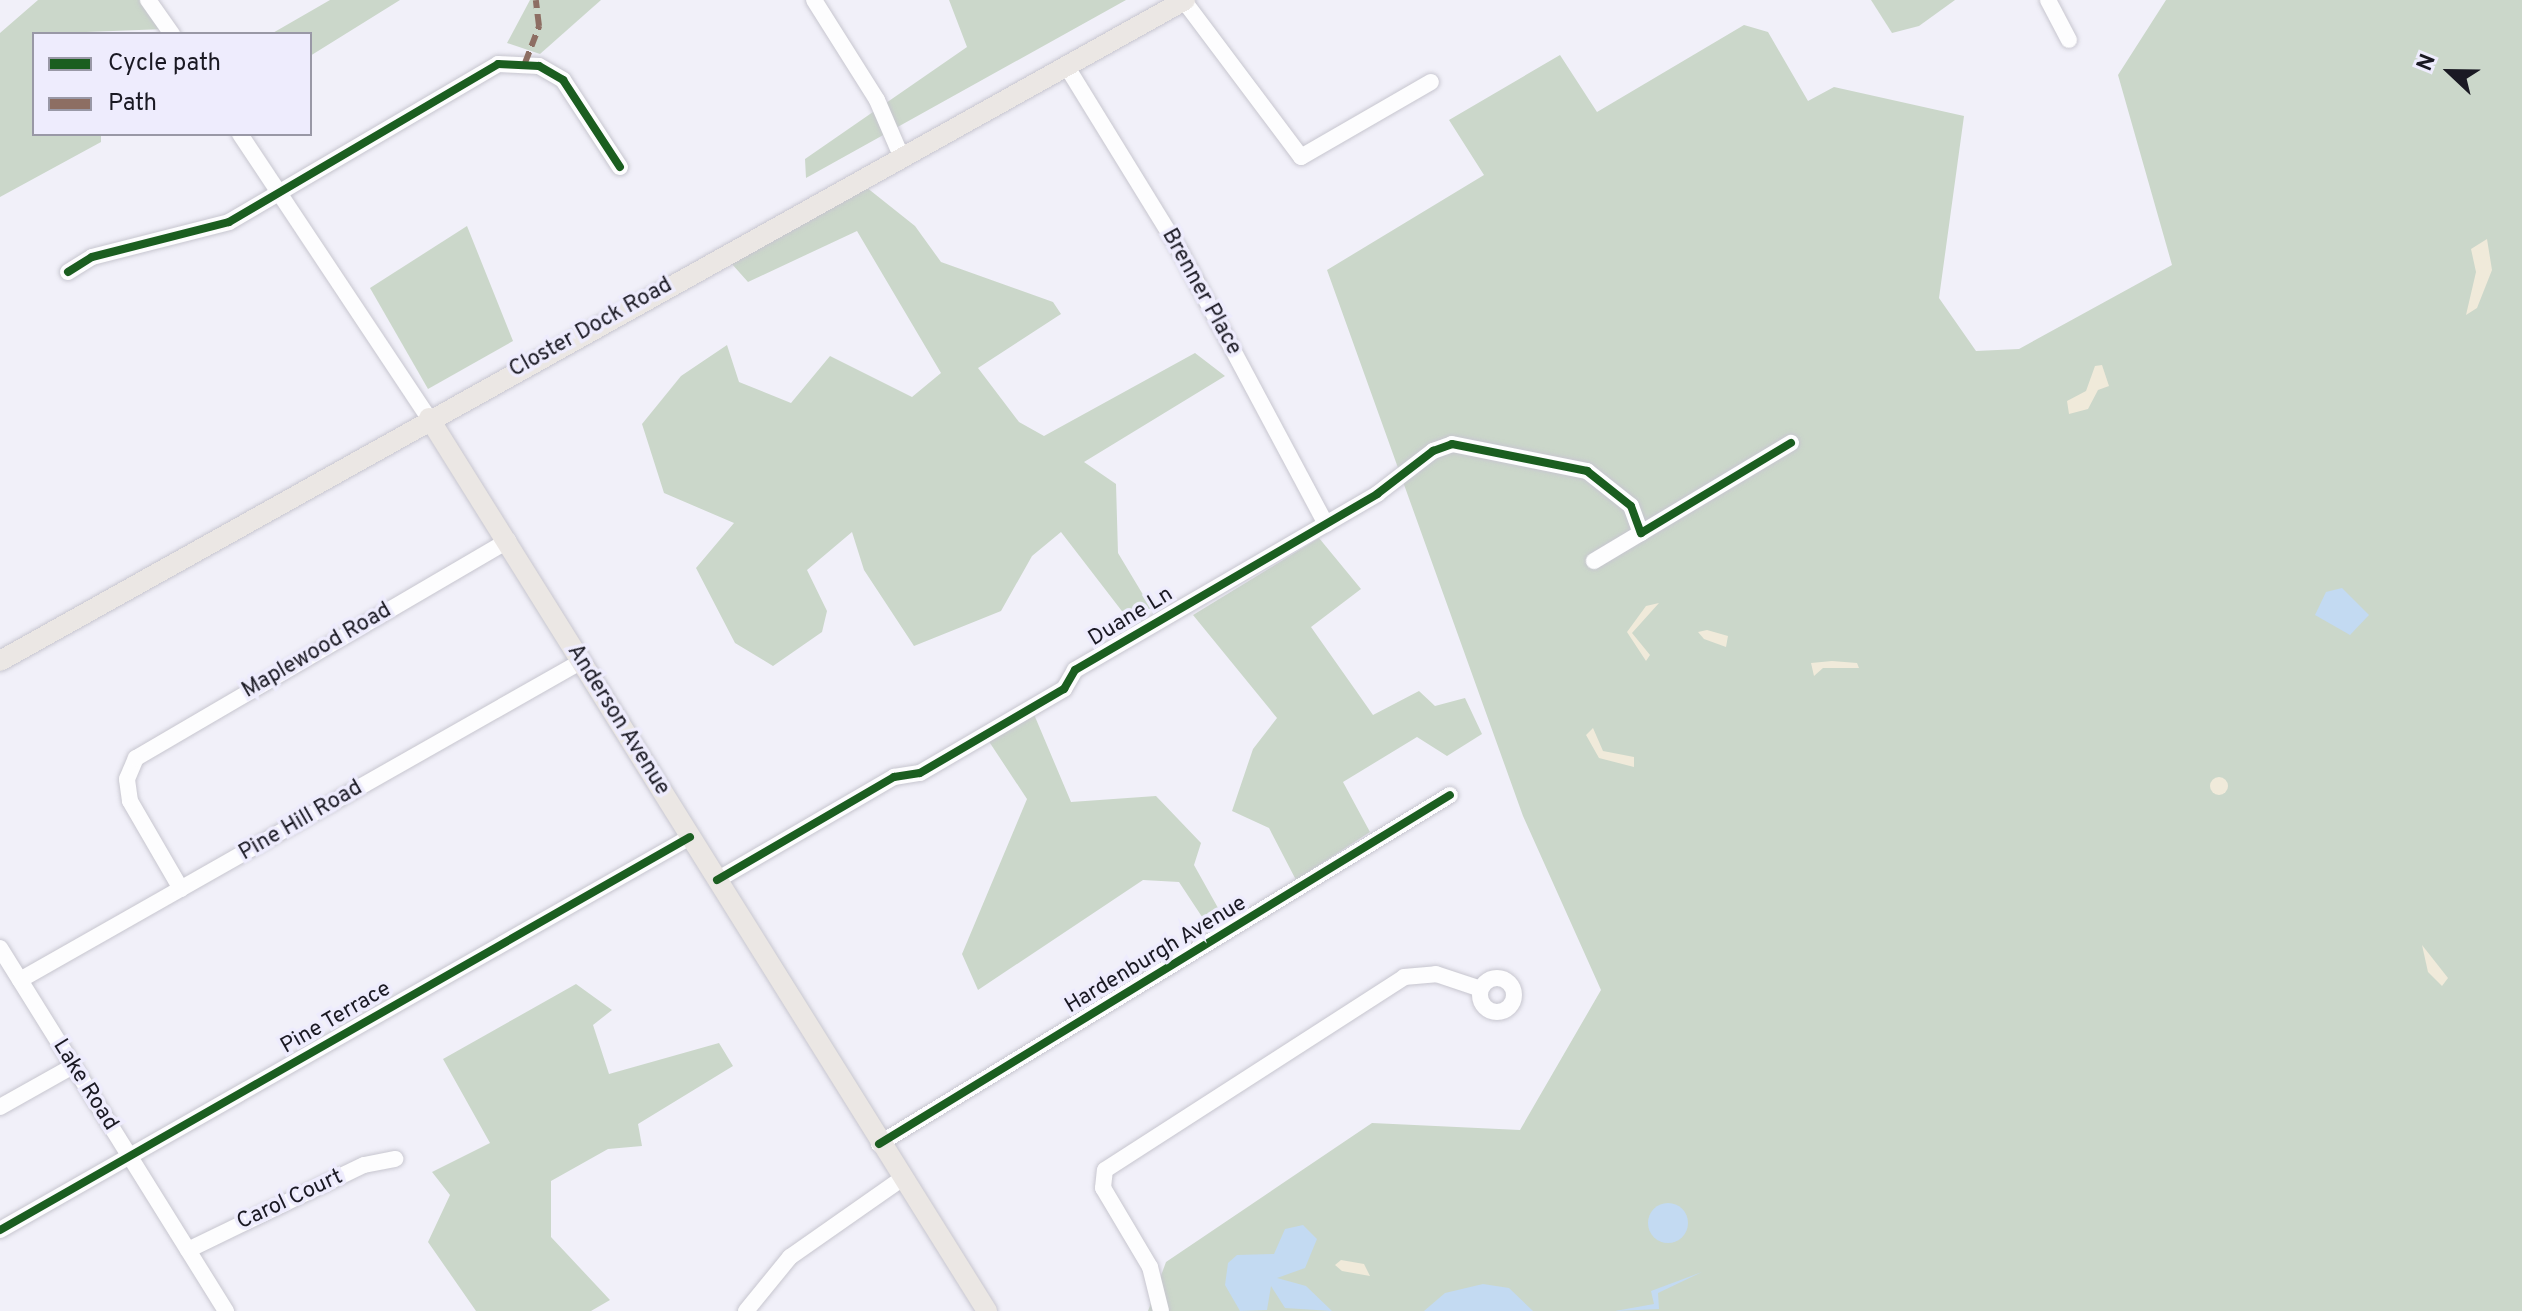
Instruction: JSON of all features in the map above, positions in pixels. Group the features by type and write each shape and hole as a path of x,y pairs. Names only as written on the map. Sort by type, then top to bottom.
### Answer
{"main road":[{"name":"Closter Dock Road","path":"0,661 429,418 1184,0"},
{"name":"Anderson Avenue","path":"429,418 508,541 900,1180 987,1311"}],"street":[{"path":"148,0 171,32"},
{"path":"814,0 877,100 902,158"},
{"path":"1184,0 1301,157 1431,82"},
{"path":"2048,0 2069,40"},
{"path":"68,272 92,257 204,231 275,195 484,69 511,62 563,80 620,167"},
{"name":"Brenner Place","path":"1067,67 1179,249 1326,524"},
{"name":"Anderson Avenue","path":"241,136 275,195 429,418"},
{"path":"1594,561 1791,443"},
{"name":"Duane Ln","path":"717,880 1064,689 1075,670 1326,524 1433,451 1452,444 1486,448 1587,471 1631,506 1641,533"},
{"name":"Maplewood Road","path":"181,889 130,801 130,767 144,750 508,541"},
{"name":"Pine Hill Road","path":"20,980 582,661"},
{"name":"Hardenburgh Avenue","path":"879,1144 1450,795"},
{"name":"Pine Terrace","path":"0,1230 690,837"},
{"name":"Lake Road","path":"0,948 226,1311"},
{"path":"1161,1311 1150,1267 1103,1188 1105,1170 1404,977 1436,974 1481,989"},
{"path":"0,1107 73,1066"},
{"name":"Carol Court","path":"188,1250 364,1165 395,1159"},
{"path":"746,1311 790,1257 900,1180"}],"green space":[{"path":"38,0 145,0 165,29 32,32 32,136 101,136 101,142 0,197 0,33"},
{"path":"330,0 400,0 312,55 312,32 274,32"},
{"path":"530,0 601,0 540,54 507,43"},
{"path":"949,0 1126,0 806,178 805,159 967,47"},
{"path":"1871,0 1955,0 1919,26 1892,33"},
{"path":"2166,0 2522,0 2522,1311 1148,1311 1166,1262 1372,1123 1520,1130 1601,990 1523,816 1327,270 1484,175 1449,120 1560,55 1597,112 1744,25 1768,32 1808,101 1834,87 1964,116 1939,298 1976,351 2019,349 2172,265 2118,75"},
{"path":"866,187 915,226 941,262 1053,302 1061,314 978,368 1019,422 1044,436 1195,353 1225,376 1084,462 1116,484 1118,553 1151,608 1128,619 1061,532 1032,556 1001,611 914,646 864,570 852,532 807,570 827,611 822,632 773,666 735,643 696,568 734,523 664,493 642,424 681,376 727,345 739,382 791,403 830,356 912,397 941,373 857,231 748,282 731,263"},
{"path":"467,226 513,341 428,389 370,288"},
{"path":"1319,538 1361,589 1311,627 1373,715 1419,691 1435,706 1465,698 1482,734 1447,756 1417,737 1343,782 1370,832 1296,880 1269,828 1232,811 1253,749 1277,718 1193,615"},
{"path":"1033,712 1071,802 1156,796 1201,843 1194,865 1227,924 1212,932 1179,882 1143,880 978,990 962,954 1027,799 988,740"},
{"path":"576,984 612,1010 593,1025 609,1074 719,1043 733,1066 638,1124 642,1146 608,1149 551,1181 551,1237 610,1300 591,1311 476,1311 428,1242 450,1195 432,1172 490,1143 443,1059"}],"sand":[{"path":"2487,239 2492,270 2477,308 2466,315 2476,272 2471,249"},
{"path":"2102,365 2109,386 2098,390 2088,409 2069,414 2067,401 2086,391 2095,366"},
{"path":"1659,603 1632,633 1650,655 1646,661 1627,632 1646,606"},
{"path":"1707,630 1728,636 1726,647 1704,639 1698,632"},
{"path":"1811,663 1857,663 1859,668 1823,668 1814,676"},
{"path":"1593,728 1603,751 1634,757 1634,767 1599,758 1586,735"},
{"path":"2219,777 2228,786 2219,795 2210,786"},
{"path":"2422,945 2448,978 2442,986 2428,972"},
{"path":"1341,1260 1364,1264 1370,1276 1342,1271 1335,1265"}],"water":[{"path":"2342,588 2369,615 2350,635 2315,615 2326,592"},
{"path":"1668,1203 1682,1209 1688,1223 1682,1237 1668,1243 1654,1237 1648,1223 1654,1209"},
{"path":"1303,1225 1317,1239 1305,1268 1277,1278 1306,1286 1332,1311 1285,1308 1271,1286 1267,1310 1240,1311 1225,1285 1228,1263 1237,1255 1274,1254 1285,1229"},
{"path":"1702,1272 1658,1293 1659,1309 1615,1311 1654,1304 1651,1291"},
{"path":"1483,1284 1509,1288 1533,1311 1424,1311 1445,1293"}],"marked path":[{"path":"525,63 539,26 536,0"}],"cycle path":[{"path":"68,272 92,257 229,222 498,64 539,66 563,80 620,167"},
{"path":"717,880 894,777 920,773 1064,689 1075,670 1377,494 1433,451 1452,444 1587,471 1631,506 1641,533 1791,443"},
{"path":"879,1144 1450,795"},
{"path":"0,1230 690,837"}]}
